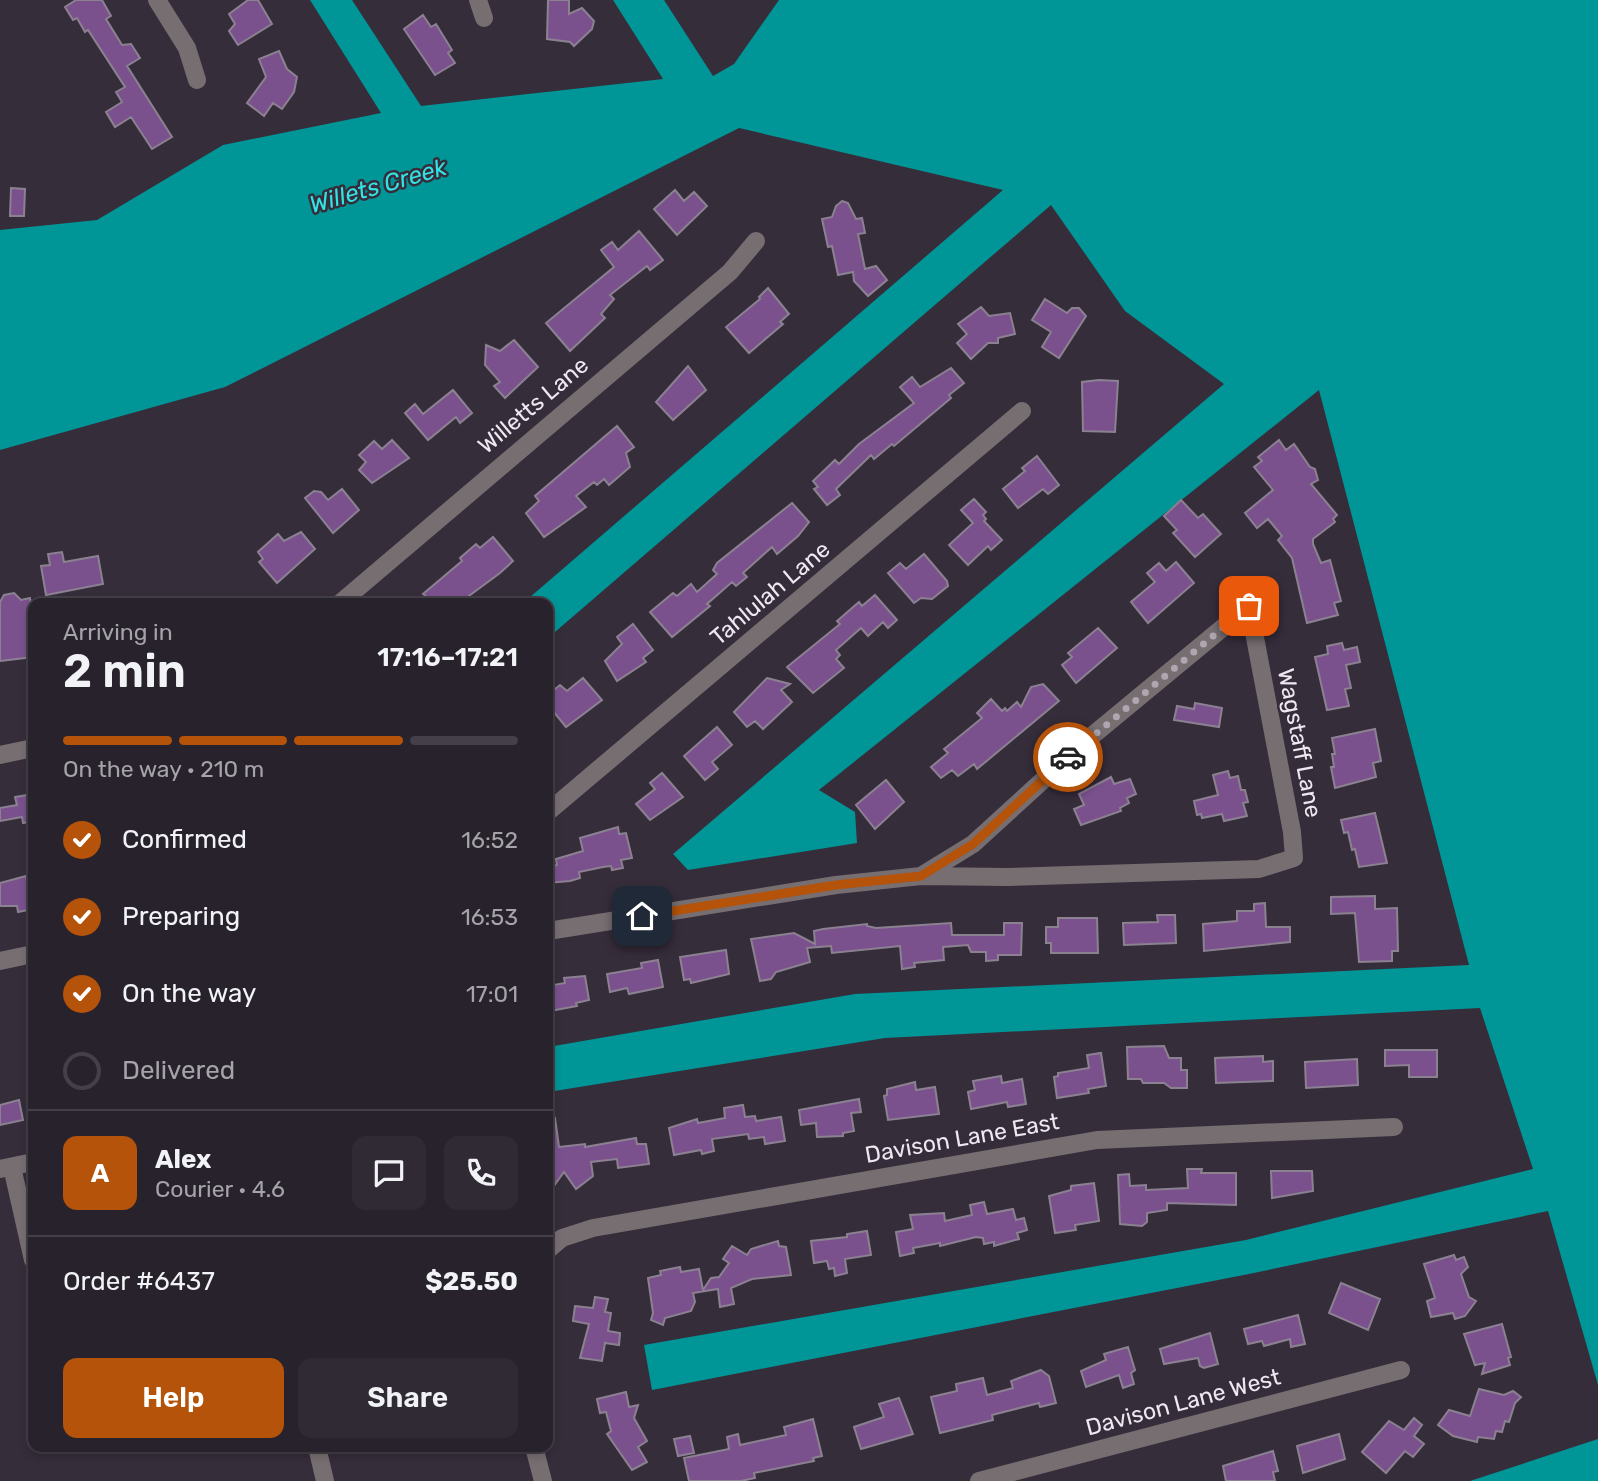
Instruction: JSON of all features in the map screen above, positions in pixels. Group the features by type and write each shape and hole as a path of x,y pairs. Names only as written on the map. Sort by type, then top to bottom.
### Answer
{"street":[{"path":"157,0 187,48 197,80"},
{"path":"478,0 484,18"},
{"name":"Willetts Lane","path":"346,598 730,272 756,241"},
{"name":"Tahlulah Lane","path":"553,808 1022,411"},
{"name":"Wagstaff Lane","path":"553,930 836,885 921,876 1007,877 1259,869 1294,858 1292,832 1249,606 1077,749 973,844 921,876"},
{"path":"0,755 28,749"},
{"path":"0,961 28,955"},
{"name":"Davison Lane East","path":"553,1246 562,1238 593,1228 1097,1140 1394,1127"},
{"path":"28,1163 6,1168 28,1243"},
{"name":"Davison Lane West","path":"979,1481 1401,1370"},
{"path":"322,1452 325,1481"},
{"path":"530,1452 543,1481"}],"water":[{"name":"Willets Creek","path":"310,0 352,0 421,106 663,79 613,0 664,0 713,76 734,64 779,0 1598,0 1598,1385 1548,1211 1249,1274 652,1390 644,1345 1246,1240 1533,1169 1480,1008 885,1038 553,1091 553,1046 855,994 1469,965 1319,390 819,790 855,812 857,843 688,870 673,854 1224,384 1125,311 1051,205 553,634 553,598 529,598 1003,190 739,128 225,387 0,450 0,230 97,220 223,145 381,113"},
{"path":"1598,1439 1598,1481 1470,1481"}],"building":[{"path":"76,0 102,0 111,16 106,19 122,45 131,44 140,58 127,66 172,137 152,149 131,117 115,127 106,112 122,102 116,92 125,87 88,30 85,32 77,18 73,20 65,7"},
{"path":"248,0 258,0 272,24 238,45 229,31 235,24 229,14"},
{"path":"548,0 569,0 569,14 582,8 594,21 592,29 574,46 570,42 547,39"},
{"path":"423,15 431,27 436,24 452,50 448,53 455,63 435,75 404,29"},
{"path":"279,51 287,69 297,77 294,92 282,109 273,103 264,116 247,103 266,77 259,59"},
{"path":"11,188 25,189 24,216 10,216"},
{"path":"675,190 684,201 694,192 707,206 677,235 654,209"},
{"path":"842,201 848,203 856,219 862,218 865,233 858,234 865,269 876,266 887,280 868,296 854,281 853,272 838,275 832,246 828,247 822,219 832,217 836,206"},
{"path":"639,231 663,260 650,270 647,266 610,295 614,299 601,314 605,318 570,351 546,323 614,267 601,250 612,242 618,250"},
{"path":"768,288 789,314 780,322 783,324 749,353 726,327 760,299"},
{"path":"1045,299 1067,313 1072,308 1079,308 1086,316 1059,358 1042,347 1051,332 1032,320"},
{"path":"981,307 989,316 1010,313 1015,334 998,338 998,343 988,343 971,359 957,343 967,334 958,324"},
{"path":"514,340 538,367 505,398 494,386 500,382 485,365 486,345 500,351"},
{"path":"688,366 706,390 673,420 656,402"},
{"path":"951,368 964,383 949,395 951,398 894,446 892,444 874,459 871,455 836,489 840,495 827,505 814,489 818,487 813,481 835,460 839,464 859,444 914,403 900,387 912,377 920,387"},
{"path":"1118,381 1115,432 1083,431 1082,382"},
{"path":"453,390 472,413 460,423 456,417 428,440 405,413 415,404 423,414"},
{"path":"617,426 634,447 626,453 630,467 609,485 604,479 597,485 594,482 576,496 586,507 544,537 526,513 539,501 535,496"},
{"path":"392,440 409,458 372,483 359,470 366,462 359,455 374,441 382,449"},
{"path":"1279,440 1286,450 1294,444 1310,467 1315,469 1318,480 1311,484 1337,515 1333,519 1335,522 1313,539 1313,544 1321,563 1330,560 1341,601 1334,603 1338,615 1307,623 1292,558 1278,540 1282,536 1268,519 1257,528 1245,513 1273,490 1254,467 1262,461 1258,457"},
{"path":"1037,456 1059,485 1048,494 1043,489 1018,508 1003,489 1025,471 1022,468"},
{"path":"342,489 359,510 333,533 305,498 314,491 321,492 328,500"},
{"path":"974,499 986,512 983,515 986,519 984,521 1002,540 991,550 988,546 968,565 949,545 973,523 961,510"},
{"path":"1181,500 1198,518 1203,514 1221,534 1195,557 1173,533 1177,530 1164,516"},
{"path":"792,503 809,522 798,536 777,554 772,547 743,573 747,577 736,586 732,582 707,604 710,606 672,637 650,612 673,593 677,596 691,584 697,592 717,574 713,570 717,563"},
{"path":"301,532 315,549 277,583 259,562 263,559 258,552 278,534 284,541"},
{"path":"493,537 513,561 466,598 426,598 423,594 462,561 460,558 476,544 480,548"},
{"path":"62,552 64,562 98,556 103,584 46,595 41,566 50,565 48,554"},
{"path":"924,554 947,581 948,586 932,599 921,598 914,603 888,573 900,563 906,569"},
{"path":"1176,562 1194,583 1148,623 1131,602 1155,582 1147,573 1159,563 1166,571"},
{"path":"14,593 21,600 28,598 28,658 0,661 0,602 4,595"},
{"path":"875,595 897,620 888,628 883,622 868,636 861,628 836,650 840,655 836,659 844,668 813,693 787,667 840,624 837,621 859,602 862,606"},
{"path":"633,624 653,650 643,658 646,662 617,681 605,661 622,644 617,637"},
{"path":"1098,628 1117,648 1076,683 1062,665 1072,657 1068,653"},
{"path":"1342,643 1344,650 1357,647 1360,662 1346,665 1351,688 1345,689 1349,706 1327,710 1315,657 1328,654 1327,646"},
{"path":"583,678 602,700 566,727 553,711 553,691 560,685 567,691"},
{"path":"767,678 790,684 781,690 792,702 763,729 755,721 747,727 734,712"},
{"path":"1043,684 1059,701 977,769 974,764 958,776 952,770 941,778 931,767 948,753 944,749 982,718 977,713 991,699 1002,711 1005,708 1007,711 1017,702 1021,707 1031,687"},
{"path":"1195,703 1222,708 1219,727 1174,720 1177,706 1194,709"},
{"path":"717,727 732,745 712,762 718,769 705,780 684,756"},
{"path":"1375,729 1381,761 1373,763 1376,777 1335,788 1331,767 1334,767 1332,754 1335,754 1332,738"},
{"path":"1228,771 1230,778 1238,776 1241,790 1245,790 1248,802 1243,803 1247,816 1224,821 1222,814 1202,818 1201,814 1197,815 1194,801 1218,795 1213,775"},
{"path":"662,773 683,797 650,820 636,804 655,789 650,783"},
{"path":"1111,777 1114,784 1130,779 1136,794 1127,798 1129,803 1120,808 1121,811 1081,825 1074,809 1084,805 1079,794"},
{"path":"886,780 904,802 875,829 856,805"},
{"path":"28,795 28,822 23,823 22,817 0,821 0,808 17,805 15,797"},
{"path":"1375,813 1387,863 1359,867 1355,849 1352,850 1348,832 1344,833 1341,820"},
{"path":"618,827 619,834 626,833 632,858 621,860 623,868 612,870 611,866 603,867 579,872 580,878 553,883 553,866 557,865 556,859 583,851 580,838"},
{"path":"26,876 28,910 18,912 17,906 0,906 0,883"},
{"path":"1375,896 1375,909 1397,908 1398,951 1392,951 1392,961 1359,962 1355,913 1331,914 1331,897"},
{"path":"1265,903 1266,927 1290,927 1290,942 1204,951 1203,924 1237,921 1237,911 1254,911 1254,904"},
{"path":"1157,915 1175,915 1176,943 1124,945 1123,923 1158,922"},
{"path":"1058,918 1097,918 1098,953 1051,953 1051,943 1046,943 1046,927 1058,927"},
{"path":"951,923 952,935 1004,935 1004,923 1022,923 1021,955 998,955 998,960 986,961 986,952 971,952 968,945 943,947 944,960 914,963 915,967 902,969 900,946 832,953 831,946 807,948 810,962 776,972 771,979 760,981 751,939 794,933 815,944 814,931 823,929 867,924 876,928"},
{"path":"726,950 729,974 691,983 690,979 684,980 680,957"},
{"path":"658,960 663,987 629,994 627,988 610,992 607,974 642,968 641,963"},
{"path":"585,976 589,1000 576,1003 577,1006 553,1010 553,985 565,983 564,978"},
{"path":"1164,1046 1169,1058 1181,1058 1181,1070 1187,1070 1187,1088 1171,1088 1164,1083 1143,1083 1141,1079 1128,1079 1127,1047"},
{"path":"1385,1050 1437,1050 1437,1077 1409,1077 1409,1065 1385,1066"},
{"path":"1101,1053 1106,1086 1088,1089 1089,1093 1057,1098 1054,1077 1058,1076 1058,1073 1089,1068 1087,1055"},
{"path":"1263,1056 1263,1062 1273,1061 1273,1081 1216,1083 1215,1058"},
{"path":"1357,1059 1358,1085 1306,1088 1305,1062"},
{"path":"1001,1076 1002,1083 1022,1079 1026,1104 1008,1107 1007,1102 971,1109 968,1092 975,1090 973,1081"},
{"path":"915,1082 916,1090 935,1087 939,1114 888,1120 884,1096 887,1095 887,1089"},
{"path":"859,1099 861,1112 851,1113 854,1131 843,1133 843,1136 817,1137 816,1123 801,1125 799,1110"},
{"path":"19,1100 23,1120 0,1125 0,1105"},
{"path":"743,1105 745,1117 755,1116 756,1121 781,1117 785,1141 765,1144 764,1137 749,1139 748,1134 712,1139 714,1151 702,1154 701,1150 674,1155 669,1128 697,1119 698,1123 725,1118 724,1108"},
{"path":"553,1118 559,1147 585,1144 585,1147 636,1138 637,1144 646,1144 649,1164 618,1168 617,1159 591,1162 593,1176 576,1189 564,1172 553,1187"},
{"path":"1187,1169 1202,1169 1201,1173 1236,1173 1236,1205 1167,1203 1167,1210 1147,1213 1147,1222 1142,1226 1120,1224 1118,1175 1129,1174 1130,1186 1146,1185 1146,1190 1188,1188"},
{"path":"1271,1171 1312,1171 1313,1191 1272,1198"},
{"path":"1094,1183 1099,1221 1075,1225 1076,1230 1055,1233 1049,1196 1071,1190 1071,1186"},
{"path":"984,1202 987,1214 1013,1209 1016,1220 1024,1218 1027,1230 1017,1233 1019,1239 994,1246 994,1242 984,1244 983,1238 976,1237 940,1246 940,1243 913,1248 914,1253 900,1256 896,1232 913,1229 910,1215 944,1213 945,1221 972,1215 970,1205"},
{"path":"867,1231 871,1255 845,1259 847,1273 835,1276 834,1268 829,1269 827,1261 814,1263 811,1241 847,1237 847,1234"},
{"path":"778,1241 779,1246 786,1247 791,1275 752,1279 731,1288 734,1304 720,1307 718,1289 693,1293 695,1302 691,1311 665,1318 663,1325 651,1320 653,1313 648,1278 661,1275 660,1271 680,1267 681,1272 699,1269 703,1290 711,1278 719,1277 729,1263 723,1259 732,1246 747,1255 751,1249"},
{"path":"1454,1255 1456,1260 1464,1257 1468,1267 1461,1274 1469,1297 1476,1301 1465,1316 1455,1319 1453,1313 1431,1317 1427,1301 1435,1298 1424,1264"},
{"path":"1341,1283 1380,1299 1368,1330 1329,1313"},
{"path":"595,1297 608,1299 605,1312 611,1313 608,1331 620,1333 619,1345 605,1343 602,1361 580,1358 589,1324 573,1321 575,1306 593,1308"},
{"path":"1298,1315 1305,1344 1291,1347 1290,1339 1264,1346 1262,1341 1248,1344 1244,1329"},
{"path":"1502,1324 1511,1357 1508,1358 1510,1365 1482,1374 1485,1363 1475,1365 1464,1334"},
{"path":"1210,1333 1218,1364 1204,1368 1200,1366 1198,1358 1164,1364 1160,1349"},
{"path":"1128,1347 1135,1370 1131,1373 1134,1384 1123,1388 1119,1375 1086,1387 1081,1371 1106,1360 1104,1354"},
{"path":"1041,1370 1049,1376 1056,1403 1040,1407 1039,1403 992,1415 993,1420 940,1433 931,1397 957,1391 956,1384 983,1378 987,1395 1013,1388 1011,1381"},
{"path":"1479,1389 1504,1395 1513,1391 1521,1397 1515,1403 1509,1422 1505,1421 1502,1432 1496,1431 1494,1439 1478,1437 1477,1442 1453,1436 1438,1425 1449,1410 1470,1416"},
{"path":"626,1392 629,1407 638,1405 634,1418 647,1441 638,1447 647,1462 632,1470 607,1434 611,1431 606,1412 600,1413 597,1399"},
{"path":"899,1398 913,1434 861,1449 854,1427 884,1417 879,1404"},
{"path":"1414,1418 1422,1425 1414,1436 1424,1444 1413,1457 1405,1451 1386,1473 1362,1452 1389,1421 1404,1430"},
{"path":"813,1419 822,1456 813,1458 814,1461 754,1473 755,1478 741,1481 689,1481 684,1458 729,1449 727,1437 738,1434 740,1445 786,1435 784,1427"},
{"path":"1339,1434 1345,1459 1303,1473 1297,1446"},
{"path":"690,1436 694,1453 678,1456 674,1439"},
{"path":"1273,1451 1278,1471 1273,1472 1275,1481 1226,1481 1223,1466"}],"way so far":[{"path":"1068,757 1249,606"}],"route":[{"path":"642,916 836,885 921,876 973,844 1008,809 1068,757"}]}
